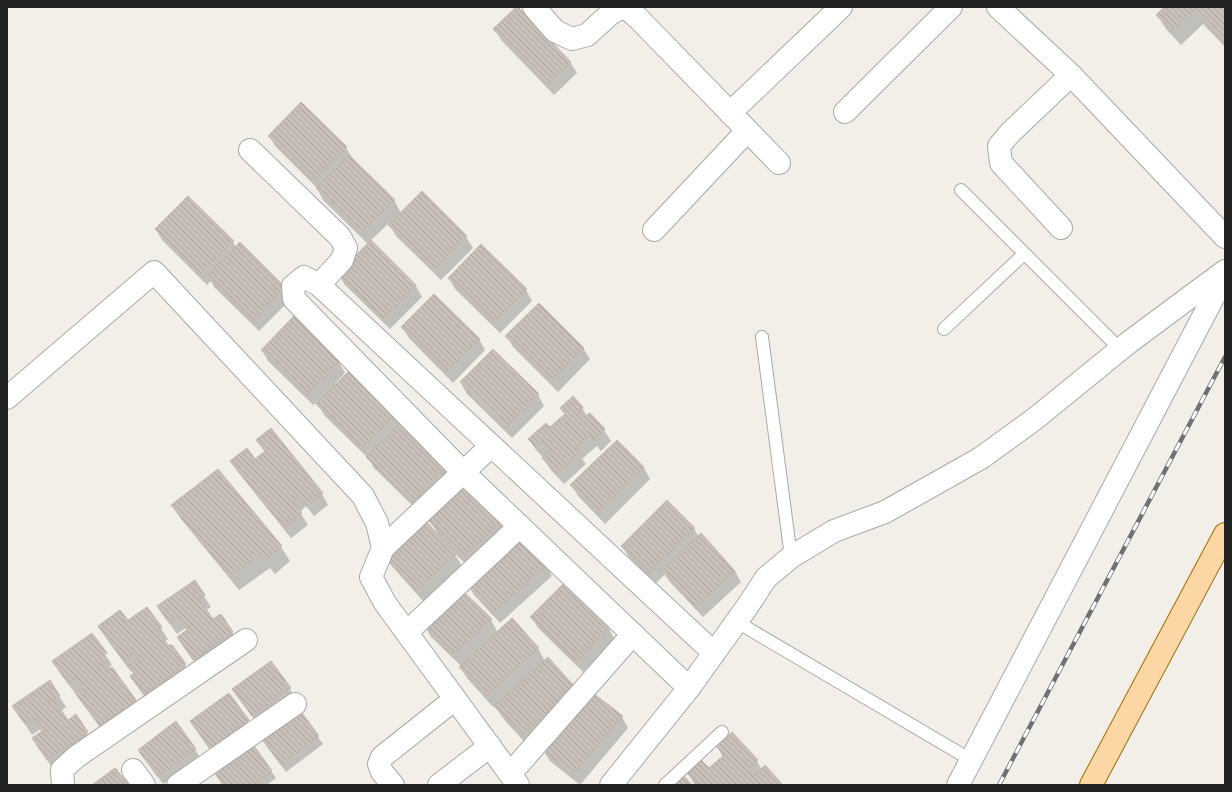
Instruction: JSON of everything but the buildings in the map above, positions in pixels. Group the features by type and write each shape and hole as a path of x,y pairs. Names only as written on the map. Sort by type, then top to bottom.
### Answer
{"main road":[{"path":"1094,784 1225,534"}],"street":[{"path":"534,7 555,31 572,39 587,35 618,9 628,9 779,163"},
{"path":"730,113 841,7"},
{"path":"845,112 951,7"},
{"path":"998,7 1071,75 1225,237"},
{"path":"1060,228 1001,163 999,146 1010,133 1071,75"},
{"path":"654,230 747,131"},
{"path":"250,150 340,237 346,248 342,260 319,285"},
{"path":"7,398 154,272 363,496 378,523 383,548"},
{"path":"612,785 689,688 766,578 791,557 834,531 885,512 981,458 1036,418 1120,349 1225,272"},
{"path":"958,785 1225,275"},
{"path":"689,688 463,472 294,299 293,286 304,277 319,285 714,653"},
{"path":"491,446 383,548 371,577 385,603 514,780 633,634"},
{"path":"407,632 520,526"},
{"path":"63,785 62,770 76,756 246,640"},
{"path":"393,785 382,772 379,764 382,757 456,699"},
{"path":"178,785 295,704"},
{"path":"438,785 490,746"}],"lane":[{"path":"961,190 1120,349"},
{"path":"944,329 1024,254"},
{"path":"762,337 791,557"},
{"path":"736,622 971,760"},
{"path":"665,785 722,732"}],"railway":[{"path":"999,785 1225,357"}]}
